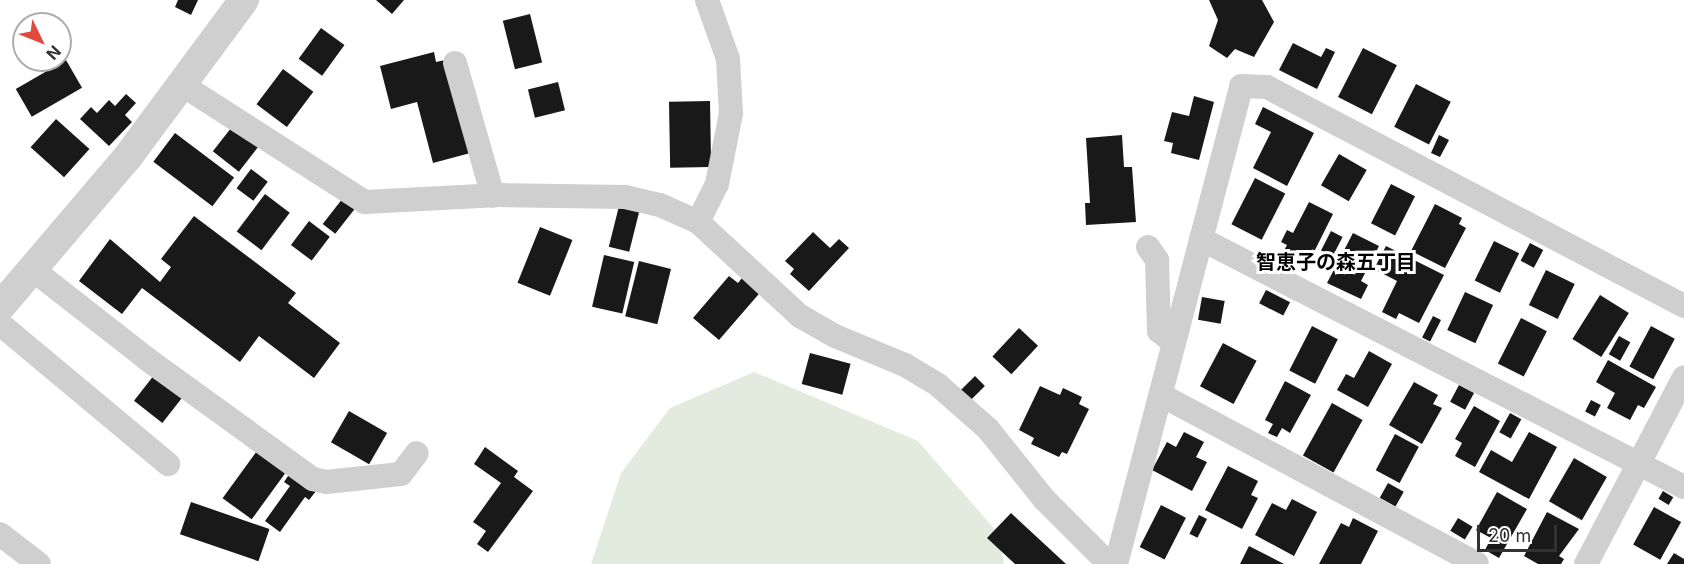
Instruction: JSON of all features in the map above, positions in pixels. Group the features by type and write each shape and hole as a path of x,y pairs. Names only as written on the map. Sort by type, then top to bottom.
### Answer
{"street":[{"path":"0,307 184,86 244,0"},
{"path":"698,222 717,184 731,112 728,59 707,0"},
{"path":"456,63 493,196"},
{"path":"184,86 365,202 493,196 625,197 660,205 698,222 800,316 835,336 905,365 938,385 988,429 1044,499 1109,564"},
{"path":"1116,564 1241,86 1267,87 1684,306"},
{"path":"1201,239 1684,488"},
{"path":"1148,247 1157,260 1159,331 1174,343"},
{"path":"33,268 147,360 314,479 326,482 401,474 417,453"},
{"path":"0,324 168,464"},
{"path":"1586,564 1684,376"},
{"path":"1161,395 1477,564"},
{"path":"0,534 39,564"}],"shaded area":[{"path":"754,372 918,441 997,532 1004,564 591,564 621,473 670,408"}],"building":[{"path":"178,0 198,0 191,15 175,7"},
{"path":"376,0 404,0 392,14"},
{"path":"1209,0 1262,0 1274,22 1254,57 1235,49 1227,58 1209,46 1218,20"},
{"path":"530,14 542,63 515,69 503,21"},
{"path":"321,28 344,45 322,76 299,59"},
{"path":"1293,43 1321,57 1326,48 1335,52 1317,89 1279,70"},
{"path":"1363,48 1397,65 1372,114 1338,97"},
{"path":"434,52 436,62 450,59 474,152 433,163 417,102 391,109 380,66"},
{"path":"283,69 313,92 287,127 257,104"},
{"path":"72,70 82,88 32,117 16,89 45,72"},
{"path":"558,82 565,110 535,118 528,89"},
{"path":"1416,84 1451,102 1429,144 1394,127"},
{"path":"126,94 136,103 125,115 132,122 109,146 80,119 91,107 97,113 109,100 115,106"},
{"path":"1194,96 1214,102 1199,160 1171,153 1173,143 1164,141 1172,112 1189,116"},
{"path":"710,101 711,167 670,168 669,102"},
{"path":"1263,107 1314,133 1287,186 1253,168 1271,132 1255,124"},
{"path":"56,119 89,149 64,177 31,147"},
{"path":"235,123 261,143 239,172 213,151"},
{"path":"175,133 234,178 212,206 153,162"},
{"path":"1122,135 1124,167 1132,167 1136,222 1086,225 1085,203 1090,203 1086,138"},
{"path":"1439,135 1449,140 1440,157 1431,153"},
{"path":"1339,154 1367,170 1349,201 1321,185"},
{"path":"251,169 268,182 253,201 237,188"},
{"path":"1255,178 1285,193 1262,240 1231,224"},
{"path":"1391,184 1415,196 1395,235 1371,223"},
{"path":"265,194 290,213 261,250 237,232"},
{"path":"343,198 356,208 335,234 323,224"},
{"path":"1309,202 1333,214 1307,266 1282,254 1287,245 1281,242 1287,230 1293,233"},
{"path":"1435,204 1462,218 1459,224 1466,228 1445,268 1411,251"},
{"path":"619,206 639,211 629,252 609,247"},
{"path":"194,216 296,293 288,303 340,343 314,378 259,336 240,362 142,288 122,314 79,281 110,239 160,282 171,267 161,259"},
{"path":"309,221 330,237 312,261 291,245"},
{"path":"540,227 572,240 550,296 518,283"},
{"path":"1331,231 1343,237 1333,257 1321,251"},
{"path":"813,232 830,248 839,239 849,248 809,291 790,274 794,269 785,261"},
{"path":"1353,233 1379,246 1361,281 1368,285 1361,299 1327,283"},
{"path":"1494,241 1519,253 1500,293 1475,281"},
{"path":"1530,243 1543,250 1534,268 1521,261"},
{"path":"1386,246 1444,275 1419,323 1399,313 1396,319 1382,312 1397,281 1374,269"},
{"path":"604,255 634,262 622,314 592,307"},
{"path":"639,261 671,269 657,324 625,316"},
{"path":"1546,270 1575,284 1558,319 1529,305"},
{"path":"746,273 764,288 719,340 693,318 729,276 738,283"},
{"path":"1266,290 1290,302 1283,316 1259,303"},
{"path":"1465,292 1493,305 1475,343 1447,330"},
{"path":"1600,295 1629,313 1601,357 1572,339"},
{"path":"1202,297 1225,301 1221,324 1198,320"},
{"path":"1433,316 1441,320 1430,341 1422,337"},
{"path":"1521,318 1547,331 1524,377 1498,363"},
{"path":"1312,326 1338,339 1315,384 1289,371"},
{"path":"1651,326 1675,339 1653,379 1629,367"},
{"path":"1019,328 1038,346 1011,374 992,357"},
{"path":"1619,336 1630,342 1620,361 1609,354"},
{"path":"1223,343 1257,361 1234,404 1200,386"},
{"path":"1369,351 1392,364 1368,407 1337,390 1346,374 1354,378"},
{"path":"810,353 851,364 842,395 802,384"},
{"path":"1608,360 1656,387 1644,408 1638,405 1630,420 1607,408 1615,393 1596,382"},
{"path":"158,370 186,392 162,423 134,401"},
{"path":"975,376 985,386 970,401 960,391"},
{"path":"1285,381 1311,395 1290,433 1282,428 1277,437 1268,433 1273,424 1265,420"},
{"path":"1414,382 1438,395 1433,404 1442,408 1422,444 1389,425"},
{"path":"1459,385 1474,393 1465,410 1450,402"},
{"path":"1040,386 1060,395 1063,388 1082,397 1079,404 1089,409 1067,454 1062,452 1059,457 1031,444 1034,438 1019,430"},
{"path":"1591,400 1601,405 1595,417 1585,412"},
{"path":"1332,403 1363,420 1334,472 1303,455"},
{"path":"1474,406 1500,421 1475,467 1455,456 1462,443 1455,439"},
{"path":"349,411 387,433 369,464 331,442"},
{"path":"1510,413 1521,419 1511,439 1499,432"},
{"path":"1184,432 1204,442 1196,457 1207,462 1192,491 1152,470 1167,442 1176,447"},
{"path":"1529,432 1557,447 1529,499 1479,472 1491,450 1512,462"},
{"path":"1395,434 1419,447 1400,483 1376,470"},
{"path":"485,447 518,471 514,477 533,491 488,552 477,544 486,531 473,522 501,483 474,464"},
{"path":"259,448 288,469 252,519 223,498"},
{"path":"1574,458 1607,477 1582,520 1549,501"},
{"path":"1228,466 1258,481 1251,495 1258,498 1242,529 1205,510"},
{"path":"294,467 320,486 309,500 305,497 280,532 265,521 290,486 284,482"},
{"path":"1388,483 1404,492 1396,507 1380,498"},
{"path":"1663,491 1673,497 1669,505 1658,499"},
{"path":"1497,492 1527,509 1499,558 1485,550 1491,538 1476,530"},
{"path":"1292,499 1317,512 1294,556 1255,535 1272,503 1286,510"},
{"path":"191,502 269,529 258,561 180,534"},
{"path":"1161,505 1186,518 1165,560 1140,547"},
{"path":"1654,507 1681,522 1660,560 1633,545"},
{"path":"1547,512 1579,529 1559,556 1564,559 1561,564 1538,564 1524,556"},
{"path":"1011,513 1066,564 1015,564 987,538"},
{"path":"1199,515 1207,519 1197,538 1189,534"},
{"path":"1353,518 1378,531 1361,564 1319,564 1341,523 1349,527"},
{"path":"1458,518 1473,527 1465,540 1450,531"},
{"path":"1249,546 1284,564 1240,564"},
{"path":"1674,553 1684,559 1684,564 1667,564"}],"district":[{"name":"智恵子の森五丁目","path":"1336,262"}]}
